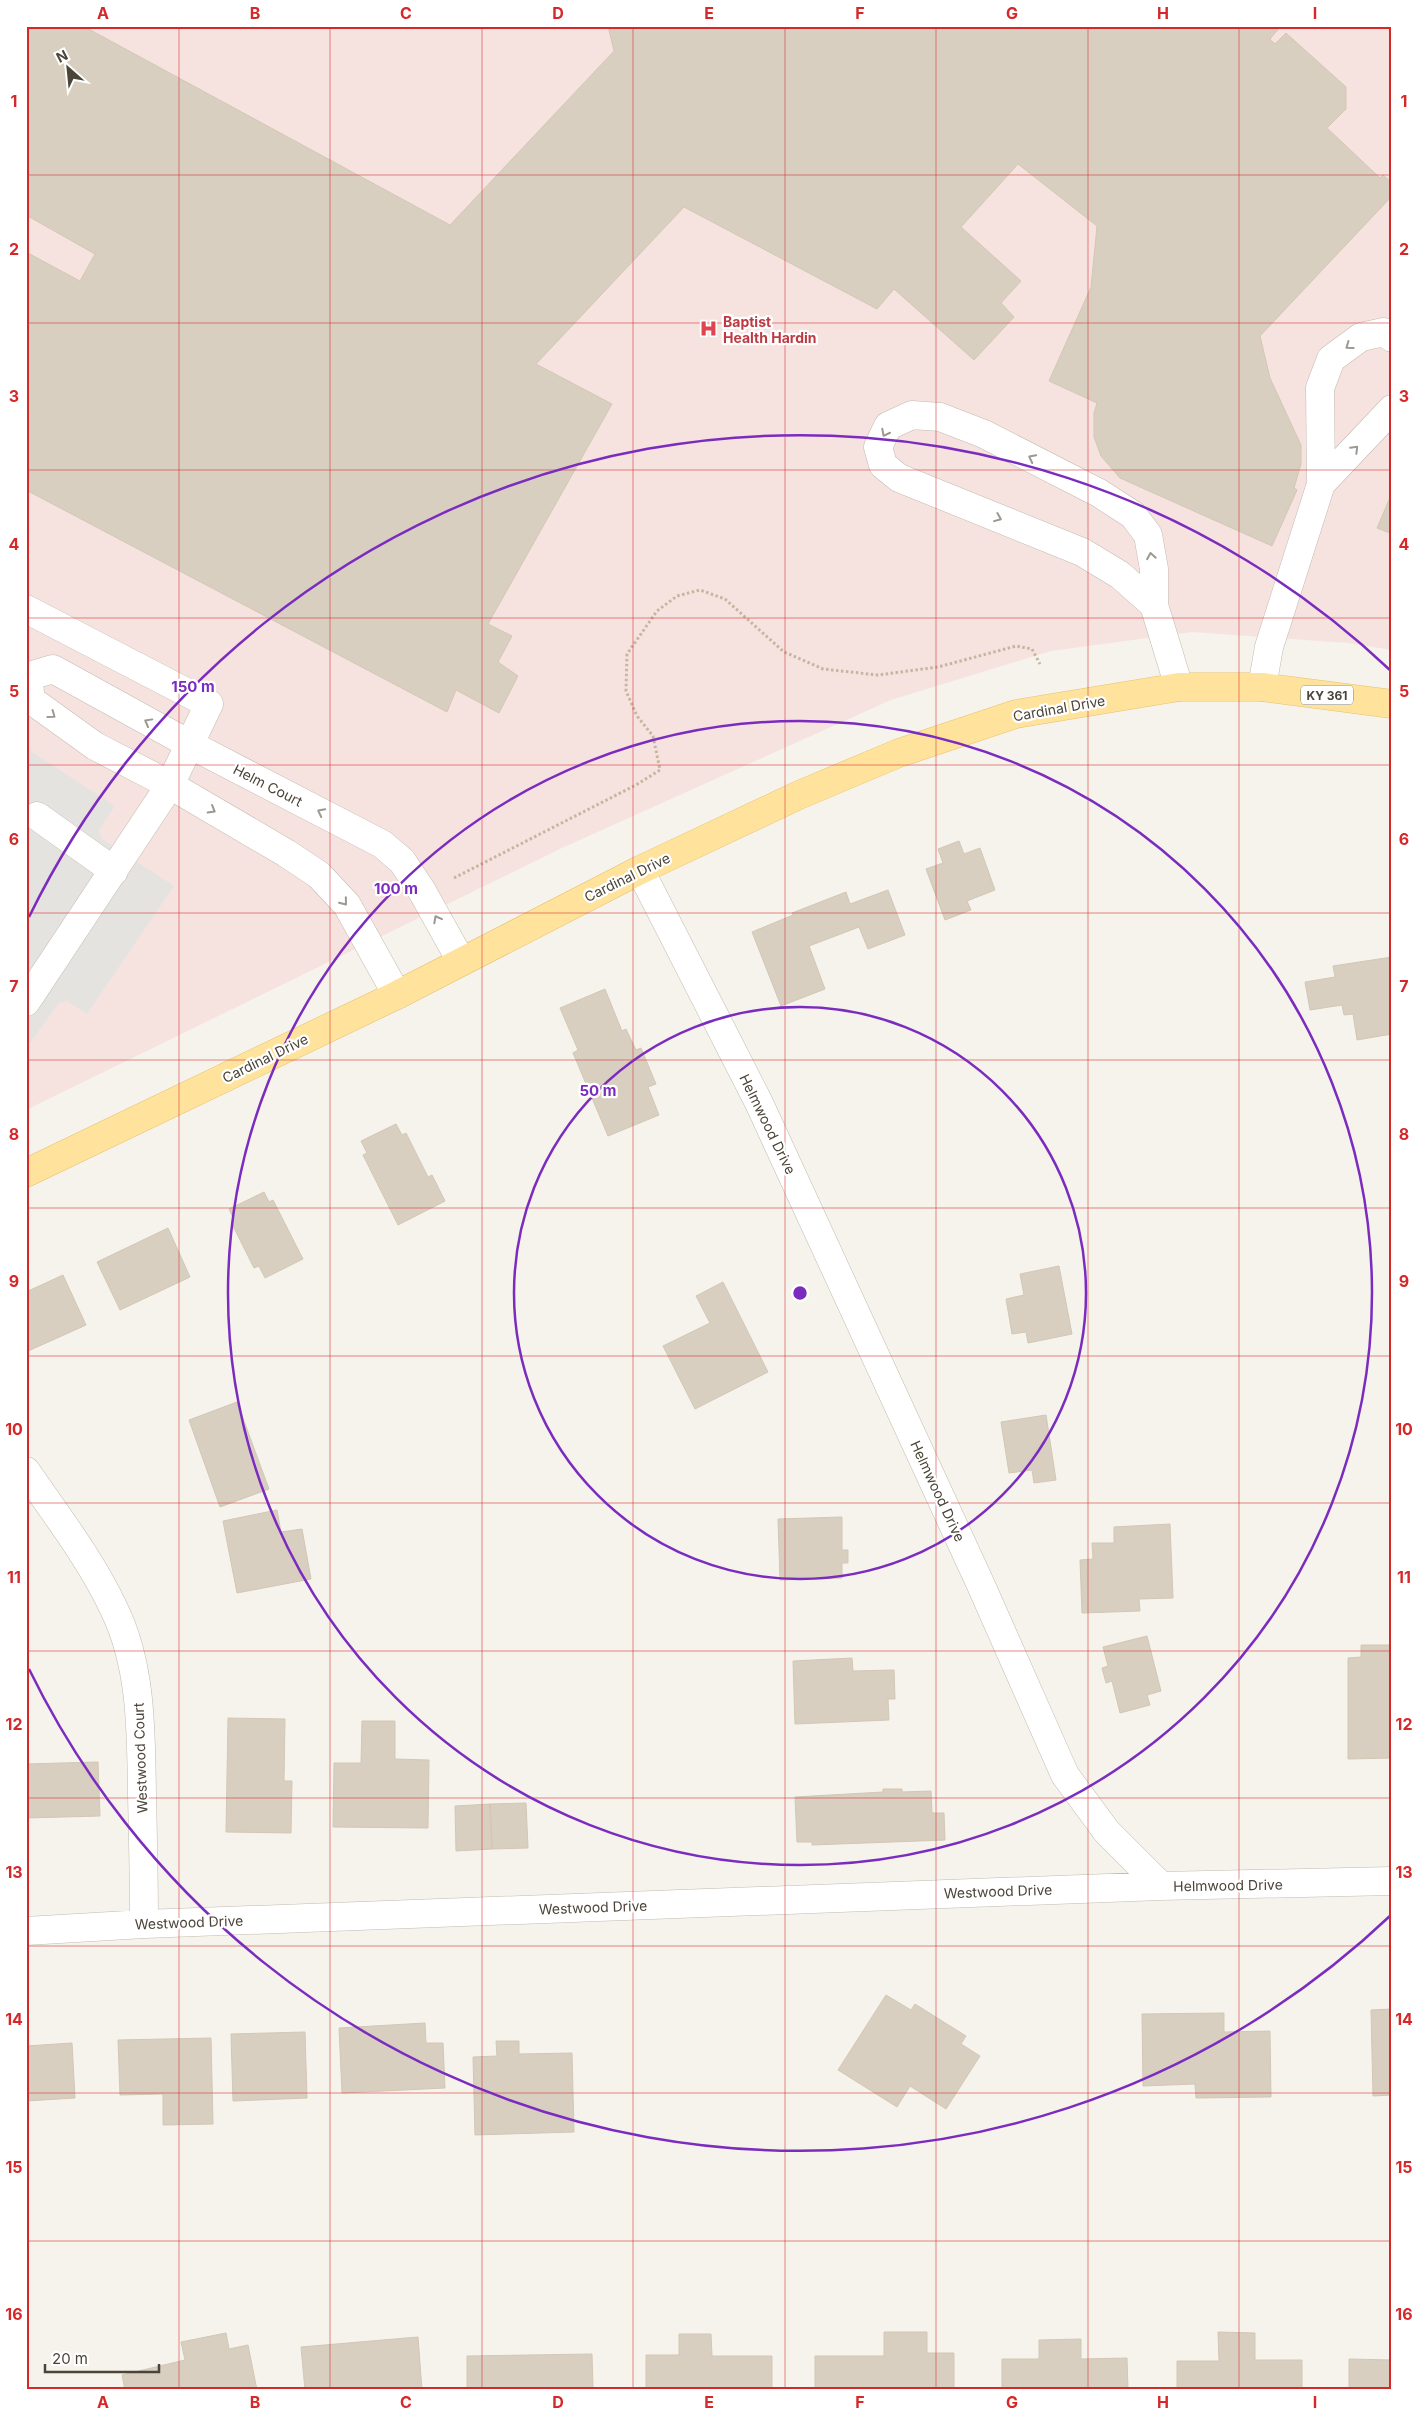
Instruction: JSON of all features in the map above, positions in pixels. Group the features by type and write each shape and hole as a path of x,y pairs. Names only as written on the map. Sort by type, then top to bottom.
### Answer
{"main road":[{"name":"Cardinal Drive","path":"26,1173 397,995 640,870 799,795 899,753 1016,714 1179,688 1262,687"},
{"name":"KY 361","path":"1262,687 1392,704"}],"street":[{"path":"1262,687 1269,646 1321,484 1320,388 1331,358 1361,337 1384,332 1392,338"},
{"path":"1321,484 1392,409"},
{"path":"1154,605 1120,575 1082,552 899,478 882,465 878,447 888,426 912,415 940,417 984,434 1099,492 1133,515 1148,535 1154,569 1154,605 1179,688"},
{"path":"26,609 209,704 191,745 170,785 26,1002"},
{"name":"Helm Court","path":"397,995 347,905 319,875 286,853 170,785 95,746 31,700 27,677 53,669 191,745 382,844 402,861 461,961"},
{"path":"30,818 114,871"},
{"name":"Helmwood Drive","path":"640,870 758,1102 980,1583 1065,1775 1107,1832 1161,1886 1392,1881"},
{"name":"Westwood Court","path":"26,1471 82,1551 115,1609 125,1639 141,1718 144,1924"},
{"name":"Westwood Drive","path":"26,1931 144,1924 1161,1886"}],"path":[{"path":"450,880 636,785 660,770 653,736 637,716 626,691 627,654 657,611 677,596 700,590 725,599 784,652 823,669 878,675 938,667 1016,646 1032,649 1040,664"}],"shaded area":[{"name":"Baptist Health Hardin","path":"26,26 1392,26 1392,650 1348,643 1192,632 1051,651 891,700 562,848 26,1110"},
{"path":"26,748 115,806 99,830 101,838 174,886 87,1014 67,1001 59,1003 30,1043 26,1042"}],"building":[{"path":"26,26 83,26 450,225 614,51 608,26 1281,26 1270,39 1275,44 1286,33 1346,87 1346,109 1327,128 1380,178 1383,175 1392,183 1392,196 1260,336 1270,378 1301,445 1301,464 1294,488 1297,490 1272,546 1120,478 1101,456 1094,437 1094,413 1097,403 1049,381 1091,287 1097,226 1018,164 961,227 1021,281 1001,303 1014,317 974,360 894,289 877,309 684,207 536,364 612,404 488,624 512,636 498,662 518,676 499,713 456,690 447,712 26,490 26,252 80,281 95,254 26,215"},
{"path":"1392,493 1392,534 1377,528"},
{"path":"959,841 964,854 980,848 995,890 967,901 971,910 945,920 926,869 943,863 938,849"},
{"path":"888,890 905,935 868,949 859,927 809,946 825,989 781,1006 752,932 793,915 792,913 846,892 850,904"},
{"path":"1392,957 1392,1034 1357,1040 1353,1014 1344,1015 1342,1005 1310,1010 1305,982 1335,977 1333,966"},
{"path":"605,989 622,1031 626,1029 636,1050 641,1048 656,1084 648,1087 659,1115 608,1136 573,1053 578,1050 560,1008"},
{"path":"396,1124 402,1135 406,1133 428,1177 432,1175 445,1201 398,1225 363,1155 367,1153 361,1141"},
{"path":"264,1192 269,1202 273,1200 303,1259 265,1278 259,1266 254,1268 231,1222 234,1220 229,1209"},
{"path":"168,1228 190,1277 120,1310 97,1262"},
{"path":"1059,1266 1072,1334 1028,1343 1026,1332 1012,1334 1006,1299 1024,1295 1020,1274"},
{"path":"63,1275 86,1325 26,1352 26,1292"},
{"path":"723,1282 768,1372 695,1409 663,1346 710,1323 696,1296"},
{"path":"237,1402 269,1489 220,1507 189,1420"},
{"path":"1046,1415 1056,1480 1034,1483 1032,1470 1009,1473 1001,1422"},
{"path":"277,1510 281,1532 302,1529 311,1579 237,1593 223,1521"},
{"path":"842,1517 842,1550 848,1550 848,1563 842,1563 842,1578 780,1580 778,1519"},
{"path":"1170,1524 1173,1598 1139,1599 1140,1611 1082,1613 1080,1560 1093,1559 1092,1543 1114,1543 1114,1527"},
{"path":"1147,1636 1161,1691 1147,1695 1150,1705 1120,1713 1112,1681 1106,1683 1102,1668 1108,1666 1103,1647"},
{"path":"1361,1645 1392,1645 1392,1758 1348,1759 1348,1658 1361,1657"},
{"path":"852,1658 853,1671 894,1670 895,1699 888,1699 889,1720 795,1724 793,1661"},
{"path":"228,1718 285,1719 284,1781 292,1781 291,1833 226,1832"},
{"path":"362,1721 395,1721 395,1759 429,1760 428,1828 333,1827 334,1763 361,1763"},
{"path":"98,1762 100,1816 26,1818 26,1764"},
{"path":"883,1789 902,1789 902,1792 931,1791 932,1813 944,1813 945,1840 812,1845 812,1842 797,1842 795,1797 883,1792"},
{"path":"526,1803 528,1848 492,1849 490,1804"},
{"path":"490,1804 492,1849 456,1851 455,1806"},
{"path":"886,1995 911,2010 915,2004 966,2036 961,2044 980,2056 946,2109 910,2086 897,2107 838,2070"},
{"path":"1392,2009 1392,2095 1373,2096 1371,2010"},
{"path":"1224,2013 1224,2032 1270,2031 1271,2097 1196,2098 1195,2084 1143,2086 1142,2014"},
{"path":"425,2023 426,2043 443,2043 445,2088 342,2093 339,2028"},
{"path":"305,2032 307,2098 233,2101 231,2034"},
{"path":"211,2038 213,2124 163,2125 163,2094 120,2095 118,2040"},
{"path":"496,2041 519,2041 519,2054 572,2053 574,2132 475,2135 473,2057 497,2056"},
{"path":"72,2043 75,2098 26,2101 26,2046"},
{"path":"884,2332 927,2332 927,2353 954,2353 954,2390 815,2390 815,2356 884,2356"},
{"path":"1218,2332 1255,2333 1255,2360 1302,2360 1302,2390 1177,2390 1177,2361 1219,2361"},
{"path":"226,2333 229,2349 248,2345 257,2390 125,2390 122,2375 185,2360 181,2342"},
{"path":"679,2334 711,2334 712,2356 772,2356 772,2390 646,2390 646,2355 679,2355"},
{"path":"418,2337 422,2390 305,2390 301,2347"},
{"path":"1081,2339 1081,2359 1127,2358 1128,2390 1002,2390 1002,2359 1039,2359 1039,2340"},
{"path":"592,2354 593,2390 467,2390 467,2356"},
{"path":"1349,2359 1392,2360 1392,2390 1349,2390"}],"place":[{"name":"Baptist Health Hardin","path":"709,329"}]}
